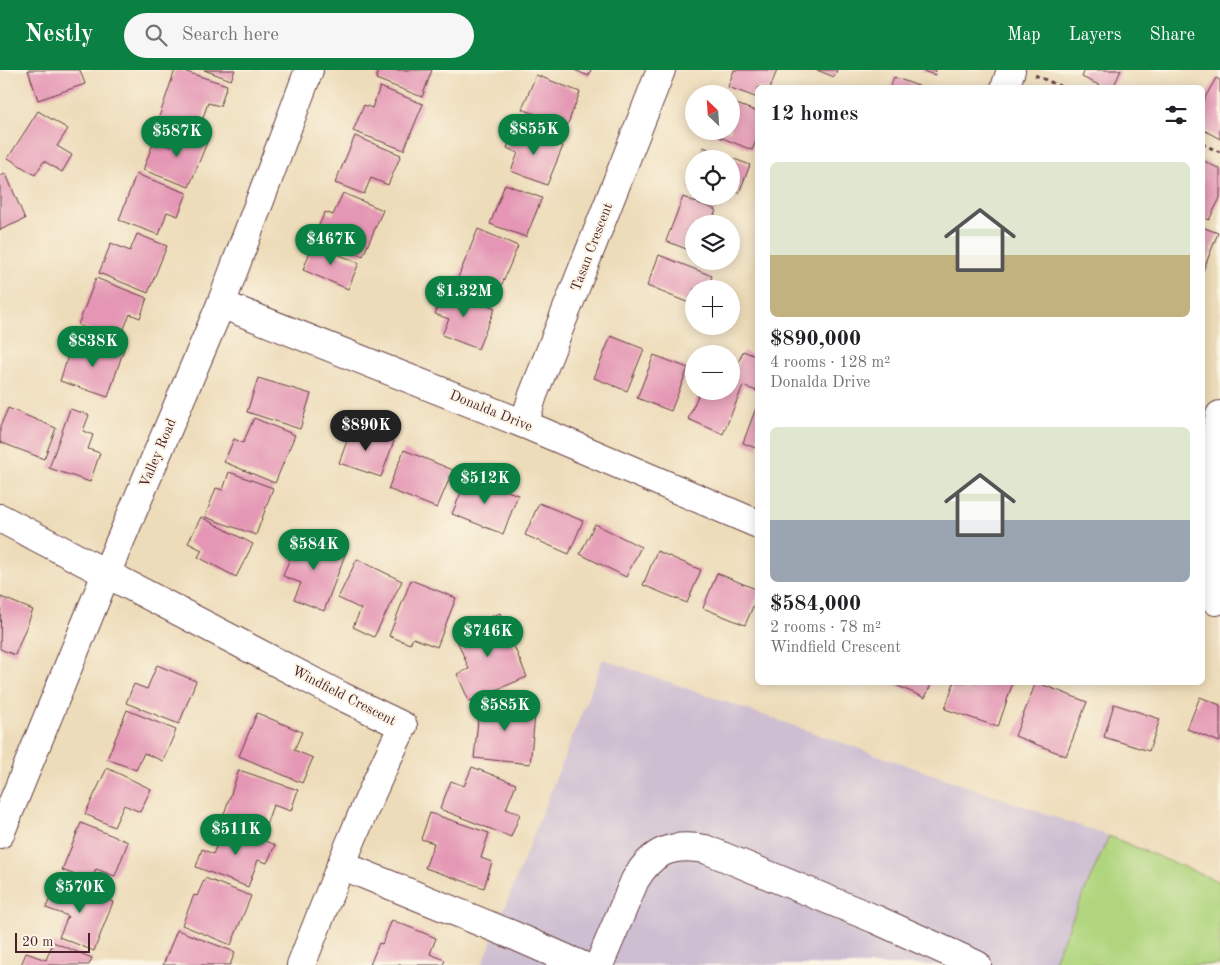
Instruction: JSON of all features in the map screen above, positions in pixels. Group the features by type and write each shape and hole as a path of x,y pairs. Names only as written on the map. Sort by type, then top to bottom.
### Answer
{"street":[{"name":"Valley Road","path":"0,834 106,574 221,304 309,70"},
{"name":"Tasan Crescent","path":"524,424 533,395 661,70"},
{"path":"1008,85 1021,72"},
{"name":"Donalda Drive","path":"221,304 524,424 755,523"},
{"path":"1213,602 1209,474 1220,415"},
{"path":"0,518 106,574"},
{"name":"Windfield Crescent","path":"106,574 403,726 380,773 301,965"},
{"path":"599,965 635,880 642,868 653,857 678,846 705,849 874,919 977,965"},
{"path":"341,865 581,965"}],"path":[{"path":"1021,72 1056,85"},
{"path":"1205,145 1220,152"}],"shaded area":[{"path":"603,659 1109,836 1052,965 482,965"}],"green space":[{"path":"1109,836 1220,882 1220,965 1052,965"}],"building":[{"path":"28,70 80,70 85,84 38,100"},
{"path":"175,70 227,85 220,106 208,103 199,129 159,117"},
{"path":"204,70 235,70 231,80"},
{"path":"379,70 432,70 422,97 376,79"},
{"path":"574,70 591,70 589,76"},
{"path":"734,70 777,70 771,85 755,85 755,97 740,91 740,85 729,85"},
{"path":"817,70 837,70 834,77"},
{"path":"920,70 936,70 935,75"},
{"path":"1085,70 1121,70 1114,85 1099,85 1082,77"},
{"path":"536,75 580,92 567,126 522,109"},
{"path":"894,77 916,85 891,85"},
{"path":"1216,78 1220,80 1220,139 1205,131 1205,98"},
{"path":"380,87 423,104 404,150 353,131 364,105 372,108"},
{"path":"740,105 755,111 755,143 752,150 727,140 740,140"},
{"path":"38,111 68,129 57,146 72,155 62,172 44,161 35,175 8,158"},
{"path":"178,128 208,140 189,187 143,170 154,141 171,147"},
{"path":"515,128 563,146 547,185 511,171 518,153 507,148"},
{"path":"355,136 401,155 388,185 371,178 364,194 335,183"},
{"path":"740,161 750,165 740,190"},
{"path":"1205,162 1220,169 1220,198 1209,220 1205,218"},
{"path":"6,174 25,219 0,230 0,176"},
{"path":"136,174 187,193 178,216 167,212 159,235 119,220"},
{"path":"505,184 542,198 526,237 490,224"},
{"path":"343,193 383,210 363,256 314,236 325,212 333,215"},
{"path":"683,197 685,198 685,205 703,205 716,210 714,215 685,215 685,248 666,241"},
{"path":"1205,228 1218,233 1205,266"},
{"path":"478,229 518,246 497,296 457,280"},
{"path":"137,234 167,246 148,293 99,273 111,243 130,251"},
{"path":"313,244 359,263 348,289 303,270"},
{"path":"659,255 685,265 685,270 697,270 712,276 710,280 685,280 685,301 647,286"},
{"path":"96,278 147,298 140,318 130,314 119,341 78,325"},
{"path":"445,289 495,308 478,349 442,335 449,319 435,314"},
{"path":"611,336 644,349 627,391 594,378"},
{"path":"95,340 124,349 108,397 60,381 70,350 90,356"},
{"path":"743,351 755,356 755,390 743,386 740,393 740,358"},
{"path":"654,355 685,367 685,376 671,411 637,398"},
{"path":"258,378 311,394 300,429 247,412"},
{"path":"696,400 737,400 723,434 688,419"},
{"path":"8,408 56,428 44,459 0,442 0,427"},
{"path":"70,409 89,415 83,431 93,435 88,449 100,453 90,482 49,468"},
{"path":"755,410 755,448 743,443"},
{"path":"254,418 295,435 275,483 224,462 234,439 243,443"},
{"path":"352,427 394,441 381,477 339,463"},
{"path":"404,450 453,470 437,508 388,489"},
{"path":"229,472 273,488 256,535 205,517 216,488 223,490"},
{"path":"468,476 518,495 503,534 452,514"},
{"path":"539,503 583,521 569,554 525,535"},
{"path":"201,517 253,544 236,577 198,557 202,550 188,543"},
{"path":"595,524 641,547 626,577 580,554"},
{"path":"299,534 346,552 324,611 294,599 301,583 283,576"},
{"path":"657,551 701,570 687,603 643,585"},
{"path":"357,559 402,581 374,637 353,627 361,609 338,598"},
{"path":"717,573 755,589 755,602 745,625 703,608"},
{"path":"411,580 456,598 437,647 413,638 410,644 389,636"},
{"path":"1,597 33,610 15,655 0,649"},
{"path":"500,613 527,677 469,701 457,674 469,669 454,633"},
{"path":"157,665 196,681 179,724 126,703 134,684 147,689"},
{"path":"896,685 931,685 925,698"},
{"path":"953,685 1012,685 998,727 945,709"},
{"path":"1035,685 1044,685 1087,702 1066,756 1015,736"},
{"path":"1200,697 1220,705 1220,742 1187,729"},
{"path":"480,701 536,706 530,764 474,758"},
{"path":"1114,704 1160,719 1149,751 1104,737"},
{"path":"127,710 176,730 163,761 144,753 136,770 107,759"},
{"path":"257,713 302,732 294,750 313,758 302,783 239,756"},
{"path":"472,767 516,784 506,809 520,814 511,837 440,809 451,781 464,786"},
{"path":"107,768 151,789 140,812 124,805 114,827 85,814"},
{"path":"239,770 298,790 291,811 273,805 264,831 223,817"},
{"path":"430,813 489,833 481,858 492,862 484,888 425,868 434,843 421,839"},
{"path":"81,823 128,842 115,876 96,869 91,881 62,870"},
{"path":"225,825 275,845 267,863 258,860 248,887 196,867 202,849 213,854"},
{"path":"205,878 251,896 231,945 182,925 194,895 197,896"},
{"path":"57,880 113,902 94,951 59,937 68,916 46,908"},
{"path":"392,920 436,938 430,954 445,960 443,965 370,965 379,943 382,944"},
{"path":"177,930 235,952 230,965 163,965"},
{"path":"53,942 92,958 89,965 21,965 26,953 46,960"}]}
